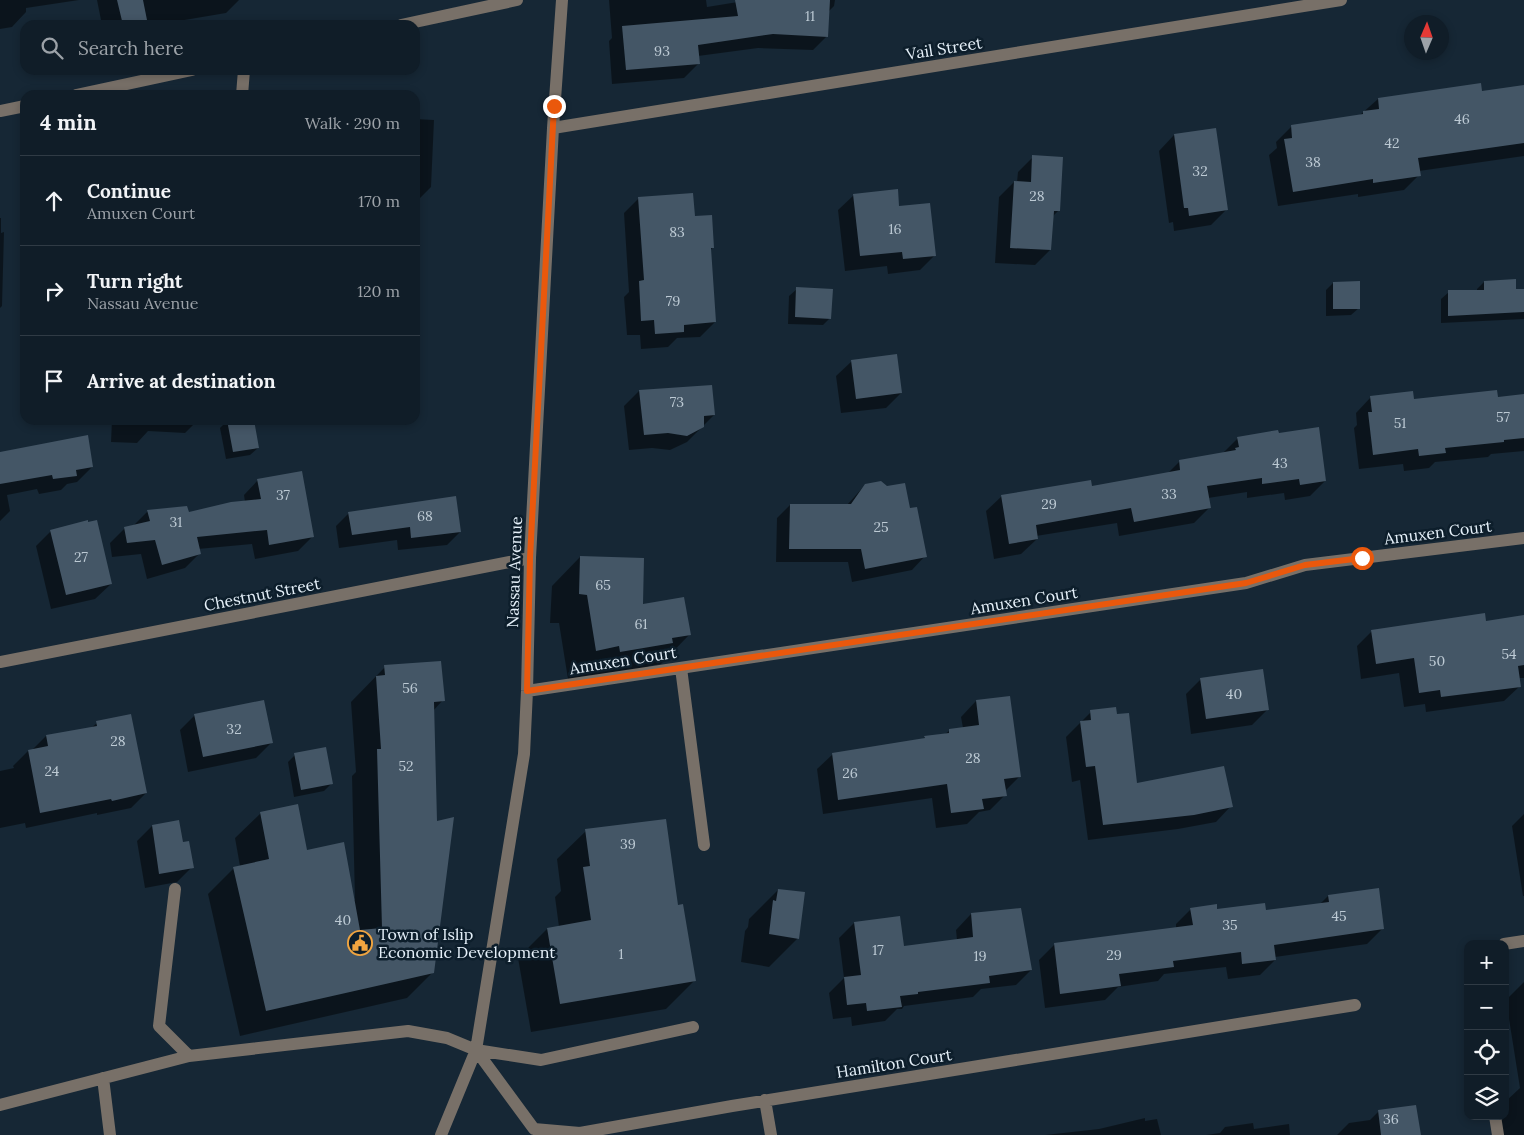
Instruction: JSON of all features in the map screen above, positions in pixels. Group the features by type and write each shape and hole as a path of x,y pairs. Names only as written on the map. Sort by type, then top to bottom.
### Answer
{"street":[{"path":"420,21 517,0"},
{"name":"Nassau Avenue","path":"441,1135 476,1050 524,754 530,558 553,128 562,0"},
{"name":"Vail Street","path":"553,128 1341,0"},
{"path":"99,90 169,75"},
{"path":"242,90 244,75"},
{"path":"0,111 20,107"},
{"name":"Amuxen Court","path":"527,691 1246,583 1305,565 1524,538"},
{"name":"Chestnut Street","path":"0,662 530,558"},
{"path":"681,668 704,844"},
{"path":"175,889 159,1026 189,1056"},
{"path":"1509,943 1524,941"},
{"name":"Hamilton Court","path":"476,1050 534,1129 580,1133 765,1100 1355,1005"},
{"path":"0,1105 189,1056 408,1031 446,1038 476,1050 541,1060 693,1027"},
{"path":"103,1078 110,1135"},
{"path":"765,1100 771,1135"},
{"path":"1496,1120 1498,1135"}],"building":[{"path":"117,0 143,0 147,20 122,20"},
{"path":"735,0 830,0 828,37 773,34 698,45 700,64 626,70 622,26 738,16"},
{"path":"1481,83 1482,91 1524,85 1524,143 1418,158 1421,176 1373,183 1373,179 1293,192 1284,139 1292,138 1291,125 1363,114 1363,111 1379,109 1378,98"},
{"path":"1216,128 1228,210 1189,216 1188,208 1184,208 1174,134"},
{"path":"1032,155 1063,157 1060,211 1054,211 1051,250 1010,248 1014,181 1031,182"},
{"path":"898,189 899,206 930,203 936,256 903,259 902,252 860,256 853,194"},
{"path":"693,193 695,216 712,215 714,248 711,248 716,322 684,325 684,332 655,334 654,320 641,321 639,281 644,280 638,197"},
{"path":"1516,279 1516,289 1524,289 1524,312 1448,316 1448,290 1484,290 1484,281"},
{"path":"1360,281 1360,309 1333,309 1333,282"},
{"path":"796,287 833,289 831,319 795,317"},
{"path":"897,354 902,393 856,399 851,360"},
{"path":"712,385 715,415 704,416 704,427 687,436 668,433 644,435 639,390"},
{"path":"1497,390 1498,397 1524,394 1524,438 1445,448 1446,453 1419,456 1418,449 1373,455 1368,412 1372,412 1370,396 1413,391 1414,399"},
{"path":"228,425 255,425 259,448 233,452"},
{"path":"1319,427 1326,481 1300,485 1299,479 1262,484 1262,478 1207,486 1211,508 1134,522 1131,508 1036,525 1038,539 1009,544 1001,495 1091,480 1092,486 1180,470 1179,460 1236,450 1235,448 1239,447 1237,437 1278,430 1279,433"},
{"path":"88,435 93,467 76,470 77,476 53,479 52,475 0,484 0,452"},
{"path":"302,471 314,537 269,545 267,530 197,537 201,554 162,565 155,540 127,543 124,527 150,521 147,510 187,506 189,512 231,502 261,499 257,479"},
{"path":"881,481 887,486 905,483 910,508 917,507 927,557 865,569 861,549 789,549 790,504 851,504 865,484"},
{"path":"456,496 461,532 411,538 410,527 352,535 348,512"},
{"path":"88,520 88,522 97,520 112,584 66,595 50,530"},
{"path":"580,556 644,558 643,604 684,597 691,635 672,638 673,643 620,652 619,646 596,651 587,595 579,594"},
{"path":"1485,613 1486,621 1524,615 1524,665 1518,666 1521,687 1441,697 1440,690 1419,693 1414,658 1376,664 1371,630"},
{"path":"441,661 445,701 434,702 437,821 454,817 434,973 266,1011 233,867 269,859 260,812 298,804 307,850 344,842 360,930 382,928 377,749 381,749 376,676 385,675 384,665"},
{"path":"1263,669 1269,710 1206,719 1200,678"},
{"path":"1010,696 1021,777 1004,779 1007,796 982,799 984,809 951,813 947,784 838,800 832,753 925,738 924,736 949,733 949,729 979,725 976,700"},
{"path":"264,700 273,743 203,757 194,714"},
{"path":"1116,707 1117,714 1129,713 1137,783 1224,766 1233,807 1194,815 1103,825 1095,766 1086,767 1080,721 1091,720 1090,710"},
{"path":"131,714 147,793 40,813 28,750 48,746 46,735 97,726 96,721"},
{"path":"326,747 333,784 301,790 294,753"},
{"path":"666,819 678,905 683,904 696,981 560,1004 547,928 591,920 583,867 590,866 585,829"},
{"path":"179,820 183,842 189,841 194,868 159,874 152,825"},
{"path":"1379,888 1384,929 1274,945 1276,960 1242,964 1241,952 1173,961 1174,967 1119,974 1121,986 1060,994 1054,943 1193,925 1190,908 1217,904 1217,909 1265,903 1266,910 1329,902 1328,895"},
{"path":"778,889 805,892 799,939 769,934 773,900 776,901"},
{"path":"1021,908 1032,970 989,976 990,983 900,996 902,1007 867,1011 866,1003 847,1005 844,977 861,975 854,922 900,916 904,946 973,937 971,913"},
{"path":"1416,1105 1421,1135 1381,1135 1378,1110"}],"place":[{"name":"Town of Islip Economic Development","path":"360,943"}],"route":[{"path":"554,106 530,558 527,691 1246,583 1305,565 1362,558"}]}
